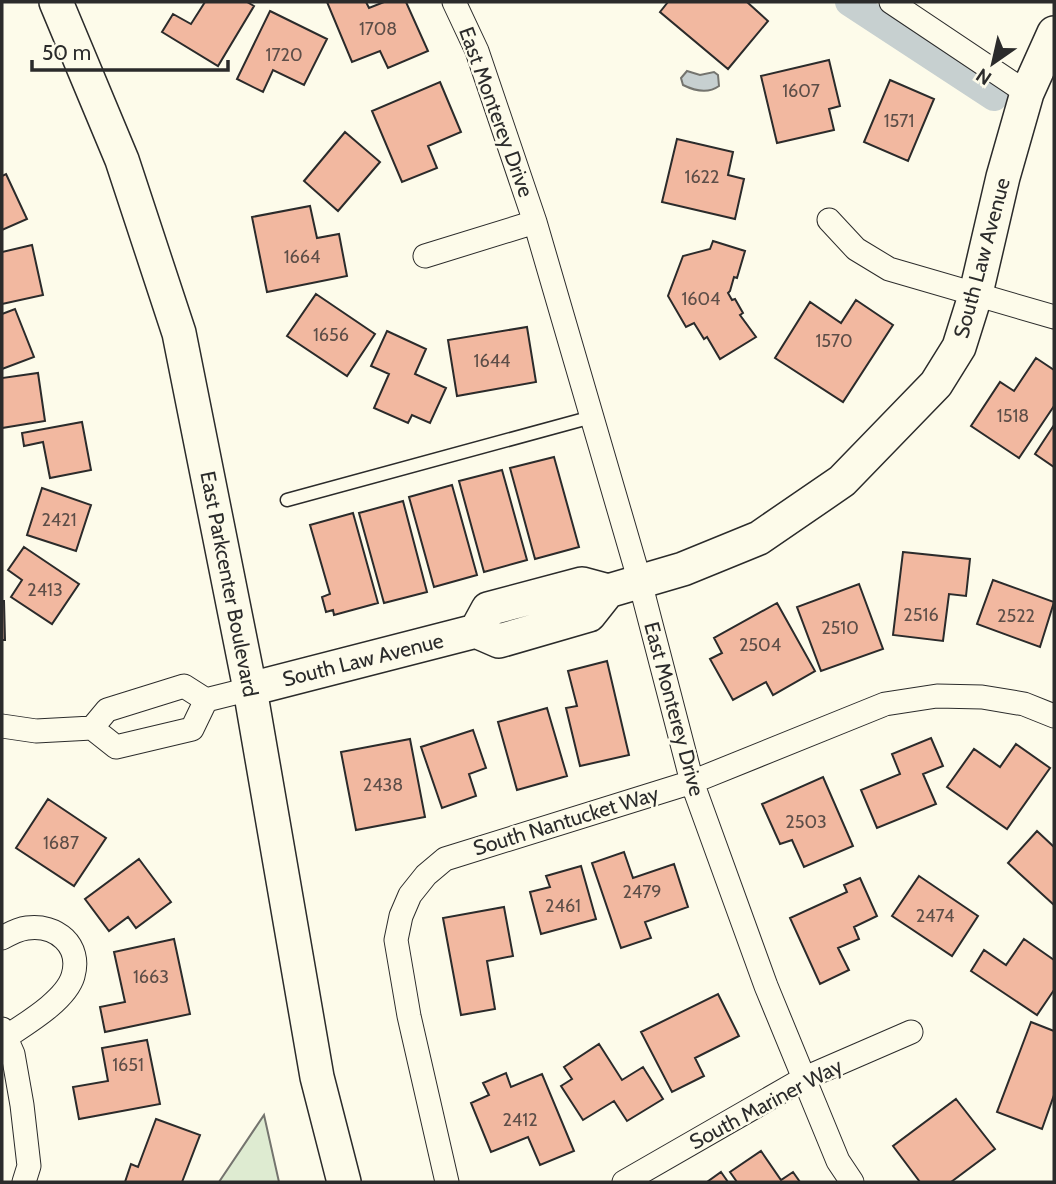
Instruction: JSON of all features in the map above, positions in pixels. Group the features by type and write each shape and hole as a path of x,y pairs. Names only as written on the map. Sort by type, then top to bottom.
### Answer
{"main road":[{"name":"East Parkcenter Boulevard","path":"56,2 121,160 179,333 250,689 317,1077 344,1182"},
{"name":"South Law Avenue","path":"250,689 476,631 499,640 589,615 608,591 683,569 759,538 842,481 936,384 959,347 976,293 1003,177 1027,93 1054,33"}],"street":[{"name":"East Monterey Drive","path":"454,2 477,51 535,222 640,582 692,782 766,986 838,1161 852,1182"},
{"path":"891,2 1027,93"},
{"path":"829,220 856,249 888,269 1054,317"},
{"name":"East Monterey Drive","path":"425,256 535,222"},
{"path":"92,728 107,710 184,686 206,700 250,689"},
{"name":"South Nantucket Way","path":"447,1182 409,1016 396,940 401,916 410,895 426,875 445,859 692,782 885,704 937,696 982,697 1024,704 1054,716"},
{"path":"2,726 36,731 92,728 116,747 192,729 206,700"},
{"path":"2,938 27,928 52,929 69,941 75,955 73,976 61,996 4,1033 13,1054 22,1105 29,1166 24,1182"},
{"name":"South Mariner Way","path":"624,1182 805,1078 911,1032"}],"lane":[{"path":"287,499 592,417"}],"green space":[{"path":"264,1115 279,1182 219,1182"}],"shaded area":[{"path":"687,71 700,75 714,72 718,75 719,86 701,91 683,85 681,78"}],"building":[{"path":"205,2 247,2 254,6 218,66 162,32 173,14 191,24"},
{"path":"327,2 366,2 369,8 384,2 406,2 428,51 388,68 380,51 352,62"},
{"path":"668,2 747,2 768,21 728,69 660,12"},
{"path":"270,11 327,39 304,85 273,70 263,92 237,79"},
{"path":"829,60 840,106 829,109 834,130 777,143 761,76"},
{"path":"890,80 934,99 908,161 864,142"},
{"path":"440,82 461,132 428,146 437,168 402,182 372,111"},
{"path":"345,132 380,162 338,211 304,181"},
{"path":"677,139 733,152 728,175 744,179 735,219 662,202"},
{"path":"6,174 27,219 2,230 2,176"},
{"path":"310,206 317,238 339,234 347,276 267,292 252,217"},
{"path":"713,241 745,251 737,278 734,277 728,293 732,300 735,299 743,313 740,315 756,337 720,359 707,337 704,339 694,323 686,327 668,296 683,256 710,249"},
{"path":"32,245 43,295 2,304 2,252"},
{"path":"316,294 375,334 347,376 287,336"},
{"path":"856,300 893,325 843,402 775,358 810,302 841,323"},
{"path":"15,309 34,357 2,369 2,314"},
{"path":"527,327 536,382 457,396 448,340"},
{"path":"387,331 426,349 415,374 446,388 430,423 412,415 408,423 374,408 389,374 371,366"},
{"path":"1036,358 1054,370 1054,406 1019,458 971,426 1000,382 1014,391"},
{"path":"38,373 45,421 2,428 2,378"},
{"path":"82,422 91,470 50,478 43,442 24,446 22,433"},
{"path":"1054,425 1054,467 1035,454"},
{"path":"554,457 579,547 535,559 510,468"},
{"path":"502,470 527,560 484,572 459,481"},
{"path":"452,485 477,575 434,587 409,497"},
{"path":"42,488 91,505 76,551 27,535"},
{"path":"403,501 427,592 384,603 359,513"},
{"path":"353,513 378,603 334,615 333,610 326,612 322,597 330,594 310,525"},
{"path":"24,547 79,584 52,624 11,597 22,580 8,570"},
{"path":"903,552 970,559 966,596 949,594 943,641 893,635"},
{"path":"993,580 1054,602 1040,647 977,624"},
{"path":"859,584 883,649 821,671 797,607"},
{"path":"4,601 5,640 2,640"},
{"path":"777,603 815,671 773,695 766,682 733,700 710,659 722,653 714,638"},
{"path":"607,661 629,755 580,766 566,708 577,706 568,671"},
{"path":"547,708 567,776 517,790 498,722"},
{"path":"473,730 486,768 469,774 476,796 442,808 421,747"},
{"path":"931,738 943,766 923,774 936,804 877,828 861,790 900,774 892,754"},
{"path":"410,739 425,817 356,830 341,752"},
{"path":"1016,744 1050,768 1007,829 947,787 974,749 1000,767"},
{"path":"823,777 853,846 804,867 792,840 780,844 762,804"},
{"path":"48,799 106,838 74,886 16,848"},
{"path":"1037,831 1054,847 1054,905 1008,863"},
{"path":"624,852 633,878 674,864 688,907 645,922 651,938 621,948 592,863"},
{"path":"139,859 171,902 136,928 128,917 109,931 85,899"},
{"path":"581,866 596,919 541,934 530,892 550,887 546,876"},
{"path":"919,876 978,916 952,956 892,916"},
{"path":"860,878 877,916 854,927 859,939 838,948 849,970 820,984 790,918 847,892 844,885"},
{"path":"504,907 513,956 487,961 495,1009 461,1015 443,918"},
{"path":"174,939 190,1014 105,1032 100,1007 125,1002 114,952"},
{"path":"1024,939 1054,960 1054,990 1037,1015 971,971 984,950 1006,965"},
{"path":"718,994 739,1036 695,1058 704,1076 672,1092 641,1032"},
{"path":"1031,1022 1054,1031 1054,1095 1042,1129 997,1112"},
{"path":"147,1040 160,1104 79,1119 73,1087 108,1081 102,1048"},
{"path":"599,1044 622,1080 643,1067 663,1099 627,1121 614,1101 583,1120 561,1086 572,1079 564,1067"},
{"path":"506,1073 511,1087 542,1074 574,1151 540,1165 528,1137 491,1152 471,1103 489,1095 483,1083"},
{"path":"956,1099 995,1149 951,1182 920,1182 893,1146"},
{"path":"156,1119 200,1135 182,1182 125,1182 131,1164 138,1167"},
{"path":"761,1151 781,1180 793,1172 800,1182 737,1182 730,1172"},
{"path":"721,1172 728,1182 707,1182"}],"waterway":[{"path":"849,2 994,97"}]}
